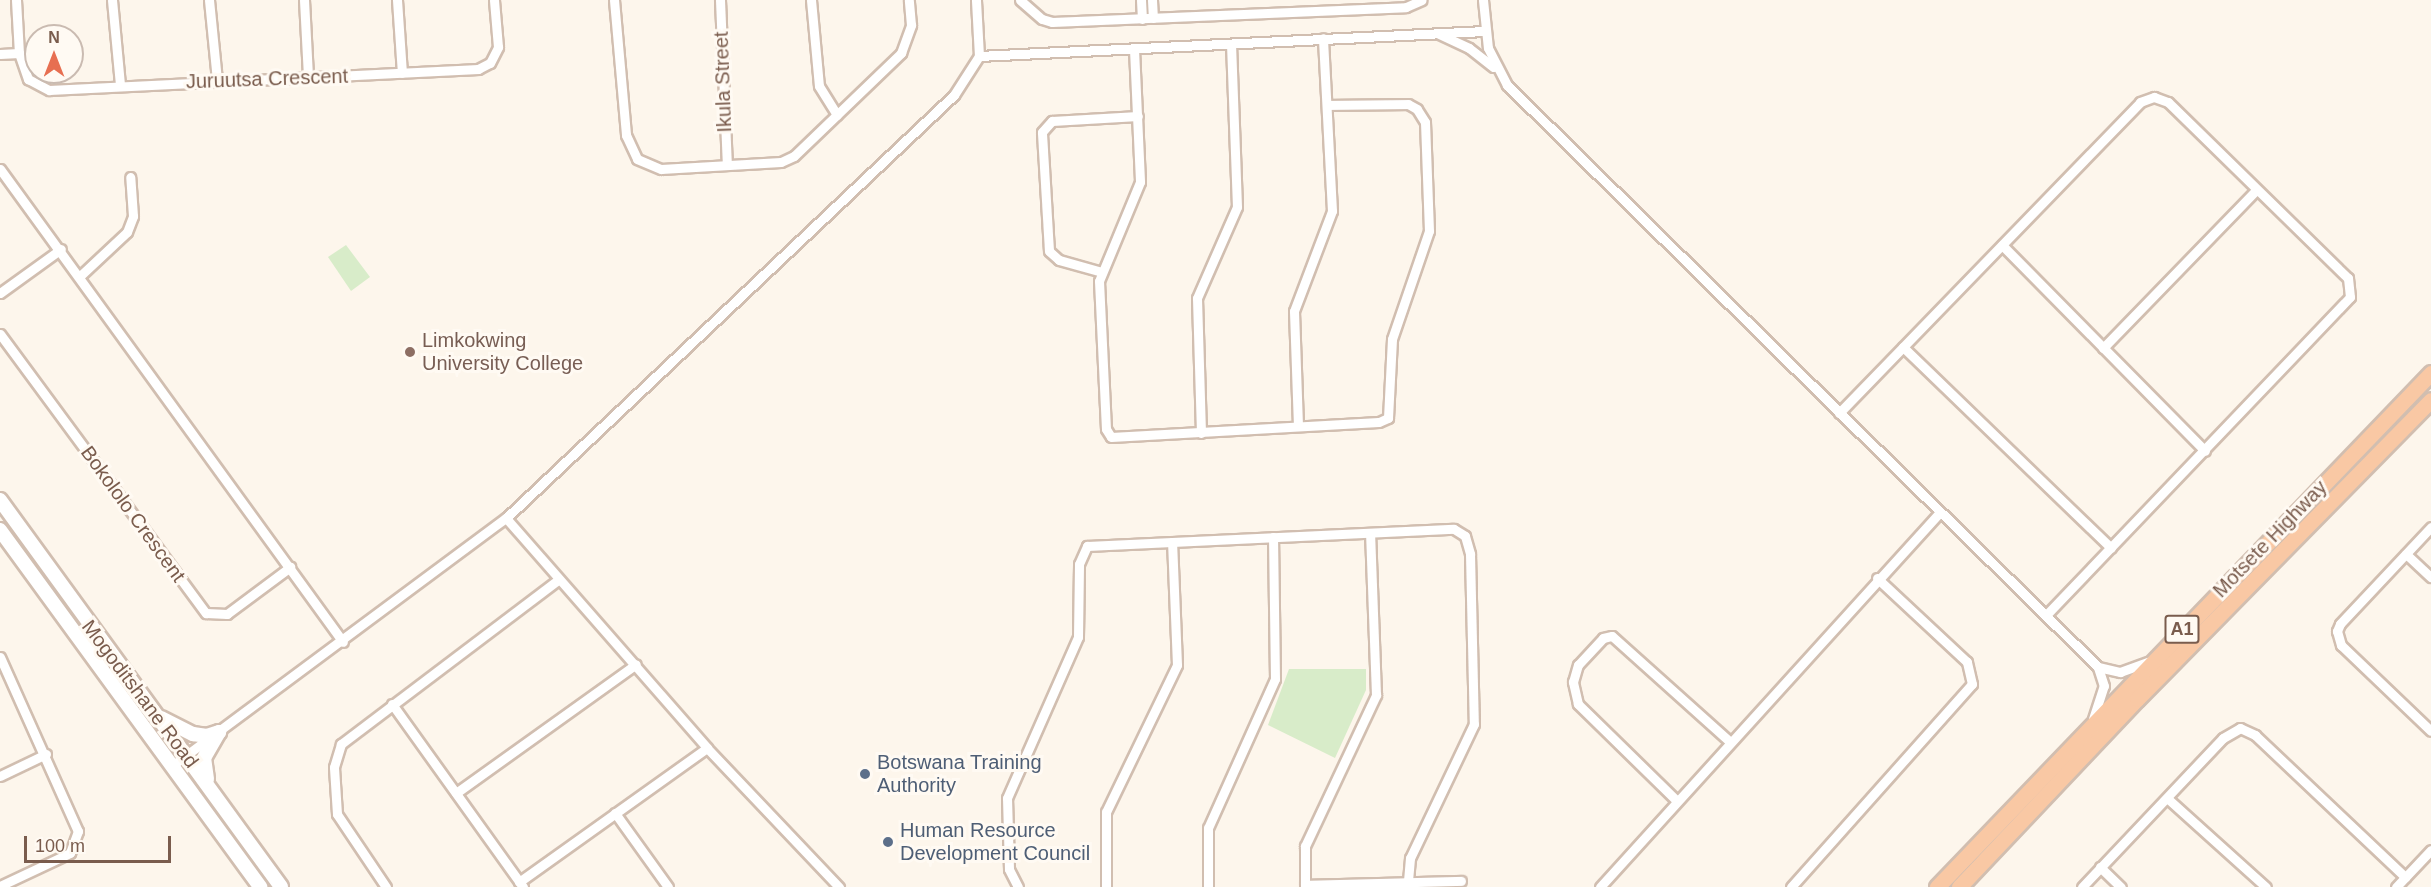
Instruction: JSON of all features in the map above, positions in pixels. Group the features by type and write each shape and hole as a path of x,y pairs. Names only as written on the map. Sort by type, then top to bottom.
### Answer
{"highway":[{"name":"Motsete Highway","path":"1937,887 2154,658 2431,373"},
{"name":"Motsete Highway","path":"1959,887 2137,699 2431,400"}],"main road":[{"name":"Mogoditshane Road","path":"0,500 281,887"},
{"name":"Mogoditshane Road","path":"0,530 260,887"},
{"path":"157,716 193,734 207,736 219,732"},
{"path":"208,785 204,758 219,732"}],"street":[{"path":"0,54 19,53 16,0"},
{"path":"112,0 120,85"},
{"path":"209,0 217,80"},
{"path":"304,0 308,77"},
{"path":"397,0 402,74"},
{"name":"Juruutsa Crescent","path":"19,53 28,79 36,86 59,90 217,80 478,69 490,63 498,47 494,0"},
{"path":"614,0 630,149 637,159 661,169 788,160 901,53 911,25 909,0"},
{"name":"Ikula Street","path":"720,0 727,164"},
{"path":"811,0 819,86 837,115"},
{"path":"173,765 343,642 506,518 954,94 979,56 976,0"},
{"path":"1020,0 1042,20 1052,22 1406,7 1422,0"},
{"path":"1142,0 1142,18"},
{"path":"1152,0 1153,18"},
{"path":"1291,0 1291,12"},
{"path":"1305,0 1306,11"},
{"path":"1483,0 1485,31 1497,71"},
{"path":"979,56 1485,31"},
{"path":"1436,33 1469,48 1497,71 2098,667 2104,686 2091,724"},
{"path":"1299,426 1294,310 1332,211 1323,38"},
{"path":"1201,432 1197,298 1237,207 1231,45"},
{"path":"1134,49 1138,116 1138,189 1102,272 1099,289 1108,435 1379,422 1388,418 1392,339 1429,231 1422,115 1408,104 1328,105"},
{"path":"1839,412 2146,98 2168,102 2348,278 2350,297 2205,452 2046,615"},
{"path":"1102,272 1059,260 1049,251 1042,132 1052,121 1138,116"},
{"path":"0,168 61,249 343,642"},
{"path":"80,276 127,232 133,216 130,177"},
{"path":"2103,348 2256,190"},
{"path":"2002,245 2205,452"},
{"path":"0,293 61,249"},
{"name":"Bokololo Crescent","path":"0,334 206,613 227,614 290,567"},
{"path":"1903,347 2111,548"},
{"path":"1600,887 1877,578 1940,512"},
{"path":"506,518 636,664 707,748 832,885"},
{"path":"2431,527 2340,624 2338,639 2431,731"},
{"path":"1018,887 1009,868 1007,798 1078,637 1080,556 1093,543 1172,542 1454,529 1465,536 1470,554 1474,724 1410,858 1408,882"},
{"path":"1370,533 1376,695 1305,846 1305,886 1461,880"},
{"path":"1208,887 1208,828 1274,683 1273,537"},
{"path":"1106,887 1106,812 1177,664 1172,542"},
{"path":"2406,554 2431,577"},
{"path":"1791,887 1972,684 1967,662 1877,578"},
{"path":"386,887 342,827 334,801 336,756 347,737 559,579"},
{"path":"1677,801 1578,704 1573,682 1578,664 1603,638 1612,636 1730,742"},
{"path":"2098,667 2120,672 2154,658"},
{"path":"0,886 70,853 78,839 77,825 1,660"},
{"path":"456,793 636,664"},
{"path":"392,704 521,884 615,813 707,748"},
{"path":"2082,887 2232,730 2248,730 2405,878"},
{"path":"0,776 46,754"},
{"path":"2167,798 2266,887"},
{"path":"615,813 668,887"},
{"path":"2396,887 2431,850"},
{"path":"2100,867 2121,887"}],"green space":[{"path":"346,245 370,277 351,291 328,257"},
{"path":"1289,669 1366,669 1366,690 1335,758 1268,725"}],"place":[{"name":"Limkokwing University College","path":"410,352"},
{"name":"Botswana Training Authority","path":"865,774"},
{"name":"Human Resource Development Council","path":"888,842"}]}
